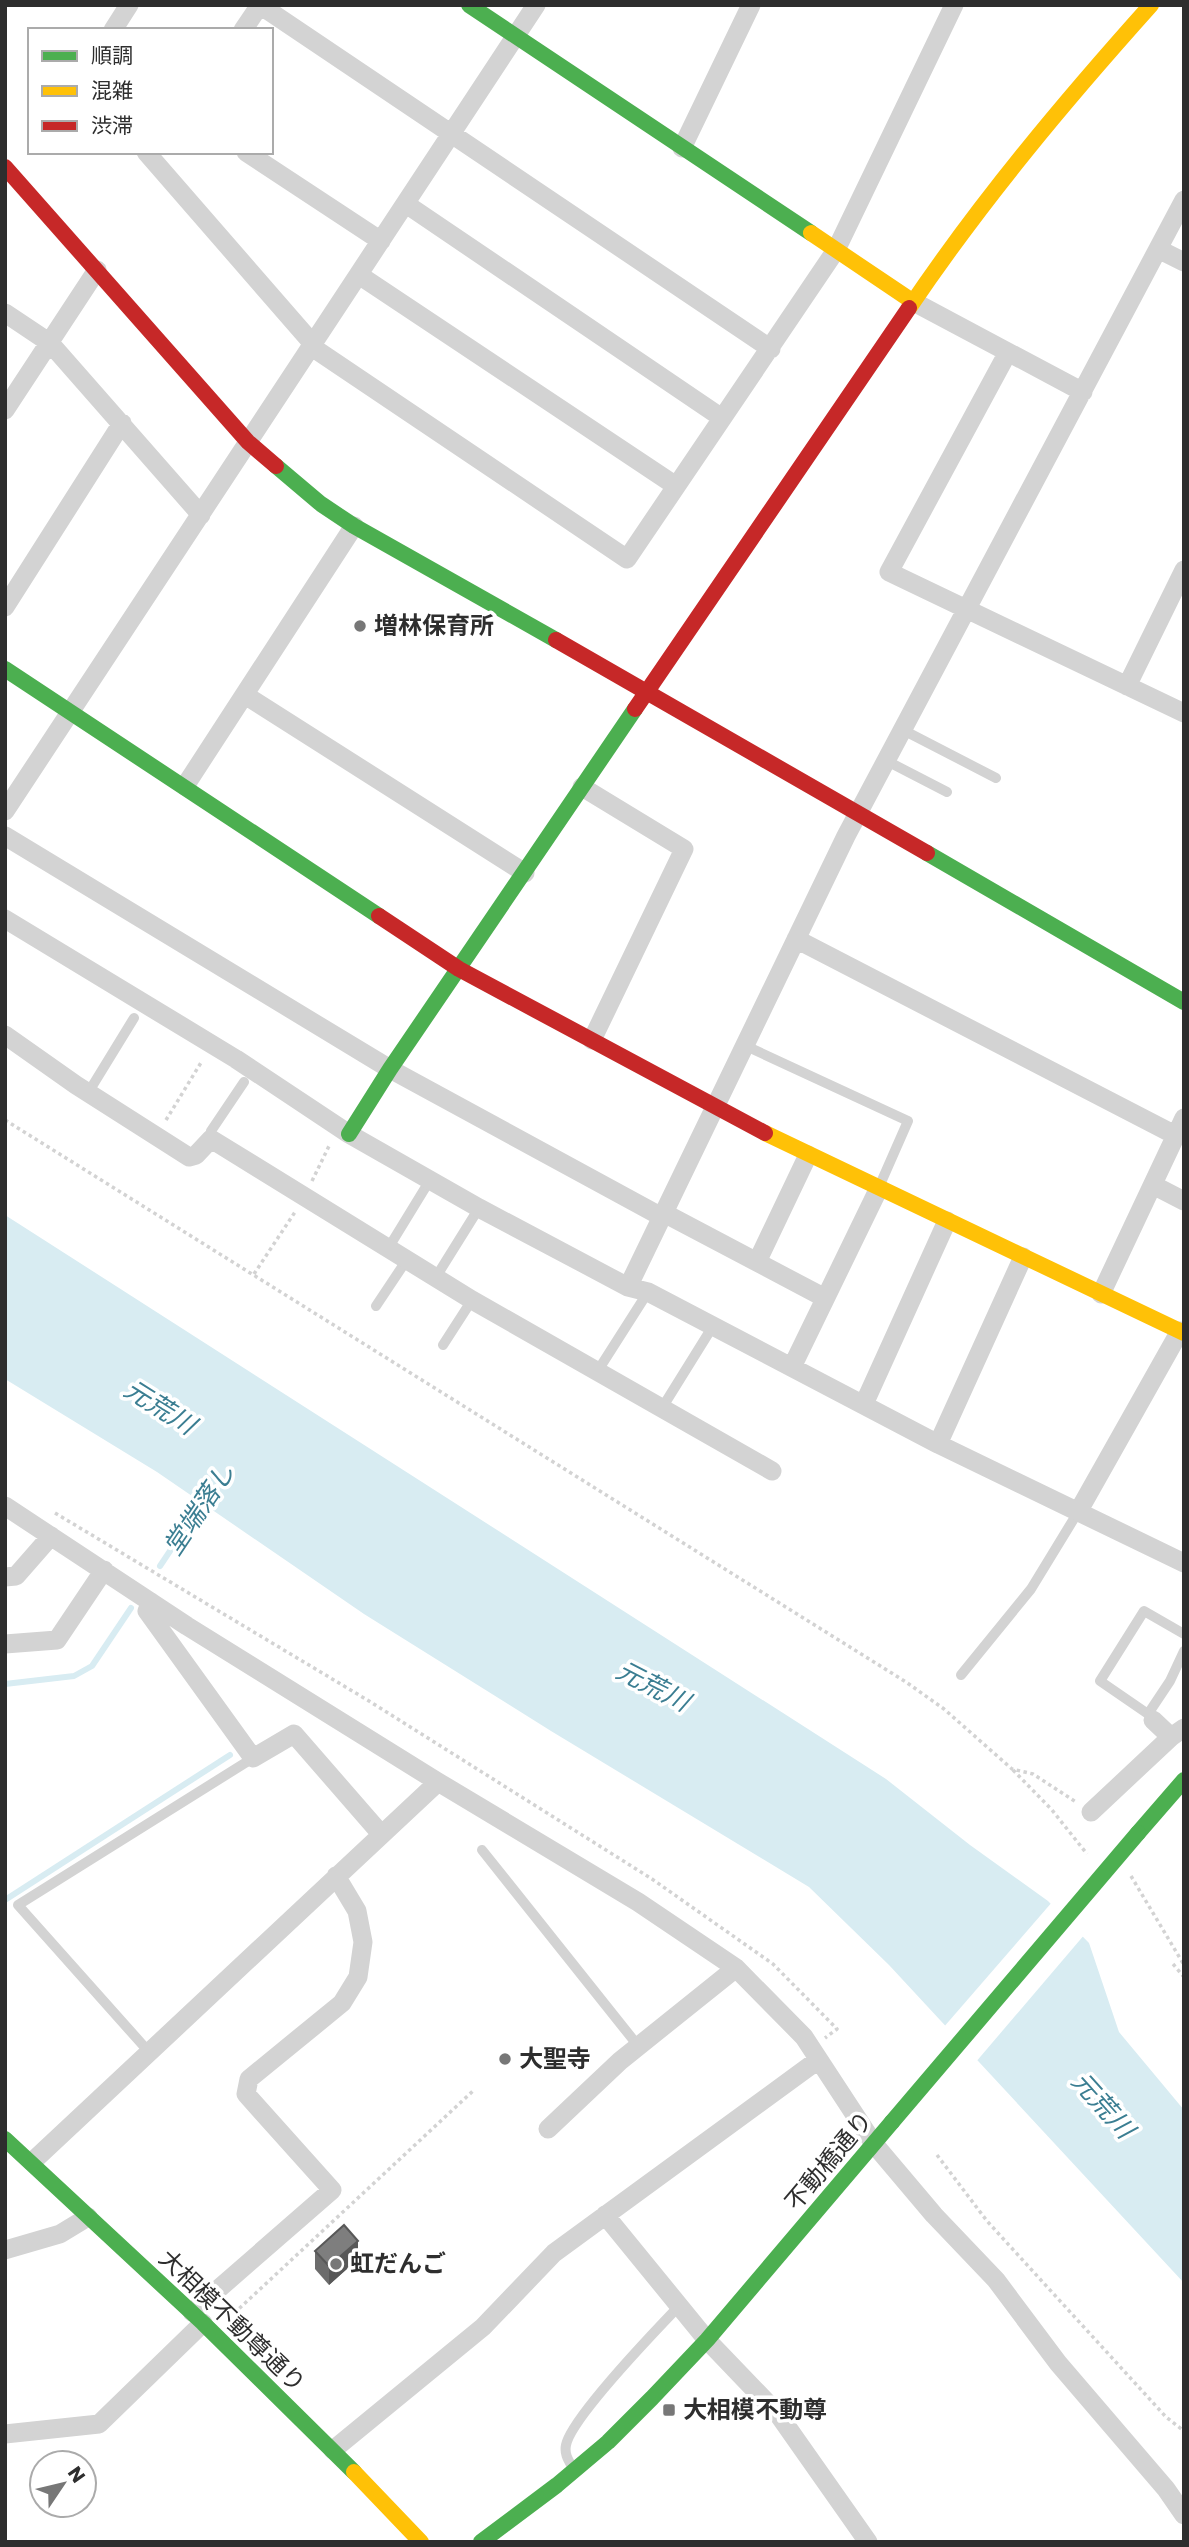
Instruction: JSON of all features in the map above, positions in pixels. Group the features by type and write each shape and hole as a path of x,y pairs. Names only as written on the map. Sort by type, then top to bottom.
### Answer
{"street":[{"path":"114,28 130,5"},
{"path":"244,28 260,5 771,349"},
{"path":"469,5 912,301 1083,392"},
{"path":"5,811 536,5"},
{"path":"682,148 751,5"},
{"path":"153,155 313,345 627,559 836,250 954,5"},
{"path":"349,1134 390,1069 912,301 1032,142 1151,5"},
{"path":"249,154 381,241"},
{"path":"5,167 248,442 321,504 354,527 647,691 1184,1002"},
{"path":"628,1287 859,814 1184,200"},
{"path":"406,204 722,418"},
{"path":"1157,249 1184,262"},
{"path":"5,410 97,270"},
{"path":"359,275 676,486"},
{"path":"5,313 50,343 201,515"},
{"path":"1008,352 889,572 1184,713"},
{"path":"5,607 122,422"},
{"path":"185,786 354,527"},
{"path":"1127,686 1184,570"},
{"path":"5,669 459,969 808,1155 1182,1332 1079,1512"},
{"path":"245,695 525,873"},
{"path":"582,787 684,849 592,1040"},
{"path":"5,836 390,1069 663,1215 825,1297"},
{"path":"5,919 236,1059 349,1134 478,1208 628,1287 648,1292 938,1444 1184,1563"},
{"path":"796,939 1179,1127 1101,1294"},
{"path":"5,1035 88,1093 189,1157 196,1155 211,1139 472,1300 772,1471"},
{"path":"757,1262 808,1155"},
{"path":"1153,1185 1184,1201"},
{"path":"792,1367 879,1188"},
{"path":"864,1404 947,1221"},
{"path":"938,1444 1023,1257"},
{"path":"5,1506 151,1602 438,1782 638,1902 736,1968 804,2037 874,2144 934,2215 996,2280 1058,2363 1166,2489 1184,2515"},
{"path":"5,1577 16,1576 51,1536"},
{"path":"5,1644 57,1640 104,1570"},
{"path":"151,1602 147,1611 253,1758 294,1734 381,1834"},
{"path":"1091,1812 1177,1733 1151,1716"},
{"name":"不動橋通り","path":"481,2542 574,2471 617,2433 707,2340 1184,1780"},
{"path":"32,2162 438,1782"},
{"path":"5,2434 99,2424 332,2190 246,2094 249,2079 342,2003 358,1977 363,1942 357,1911 336,1876"},
{"path":"548,2129 639,2047 736,1968"},
{"path":"333,2451 484,2328 554,2253 818,2060"},
{"name":"大相模不動尊通り","path":"5,2138 203,2322 421,2542"},
{"path":"605,2216 707,2340 778,2414 868,2542"},
{"path":"5,2250 60,2234 88,2217"}],"lane":[{"path":"903,730 996,778"},
{"path":"887,761 947,792"},
{"path":"88,1093 134,1018"},
{"path":"746,1046 908,1121 879,1188"},
{"path":"209,1141 211,1131 244,1082"},
{"path":"389,1247 430,1180"},
{"path":"436,1277 478,1208"},
{"path":"376,1306 407,1261"},
{"path":"597,1373 648,1292"},
{"path":"443,1345 472,1300"},
{"path":"662,1408 713,1326"},
{"path":"961,1675 1031,1589 1079,1512"},
{"path":"1184,1634 1144,1611 1100,1681 1151,1716 1184,1651"},
{"path":"149,2052 18,1905 253,1758"},
{"path":"482,1850 639,2047"},
{"path":"574,2471 565,2455 566,2441 585,2413 640,2346 679,2306"}],"path":[{"path":"156,1136 202,1061"},
{"path":"5,1120 906,1682 944,1709 1012,1769 1052,1810 1087,1854"},
{"path":"254,1274 263,1260"},
{"path":"48,1509 369,1701 652,1879 774,1964 837,2029"},
{"path":"1012,1769 1032,1774 1091,1812"},
{"path":"1130,1875 1184,1965"},
{"path":"1173,1964 1184,1977"},
{"path":"203,2322 474,2090"},
{"path":"937,2155 987,2221 1166,2417 1184,2431"}],"water":[{"name":"元荒川","path":"5,1215 886,1779 970,1845 1048,1901 1089,1943 1119,2032 1184,2110 1184,2283 889,1965 809,1887 364,1614 157,1472 5,1379"}],"pier":[{"path":"1053,1901 1085,1934 975,2063 943,2028"}],"building":[{"path":"344,2225 358,2241 329,2266 315,2251"}],"waterway":[{"name":"堂端落し","path":"160,1566 206,1497"},
{"name":"堂端落し","path":"5,1684 74,1676 92,1666 131,1608"},
{"path":"5,1900 230,1755"}],"traffic: fast":[{"path":"469,5 811,233"},
{"path":"276,466 321,504 354,526 556,640"},
{"path":"5,669 379,916"},
{"path":"349,1134 390,1069 635,709"},
{"path":"927,853 1184,1002"},
{"path":"1138,1833 1184,1780"},
{"path":"892,2122 1138,1833"},
{"path":"481,2542 557,2485 608,2442 652,2398 707,2340 892,2122"},
{"path":"5,2139 203,2323 354,2472"}],"traffic: slow":[{"path":"909,308 1025,152 1151,5"},
{"path":"811,233 912,301"},
{"path":"765,1133 1184,1333"},
{"path":"354,2472 421,2542"}],"traffic: jam":[{"path":"5,167 248,442 276,466"},
{"path":"635,709 909,308"},
{"path":"556,640 927,853"},
{"path":"379,916 459,969 765,1133"}],"place":[{"name":"増林保育所","path":"360,626"},
{"name":"大聖寺","path":"505,2059"},
{"name":"虹だんご","path":"336,2264"},
{"name":"大相模不動尊","path":"669,2410"}]}
